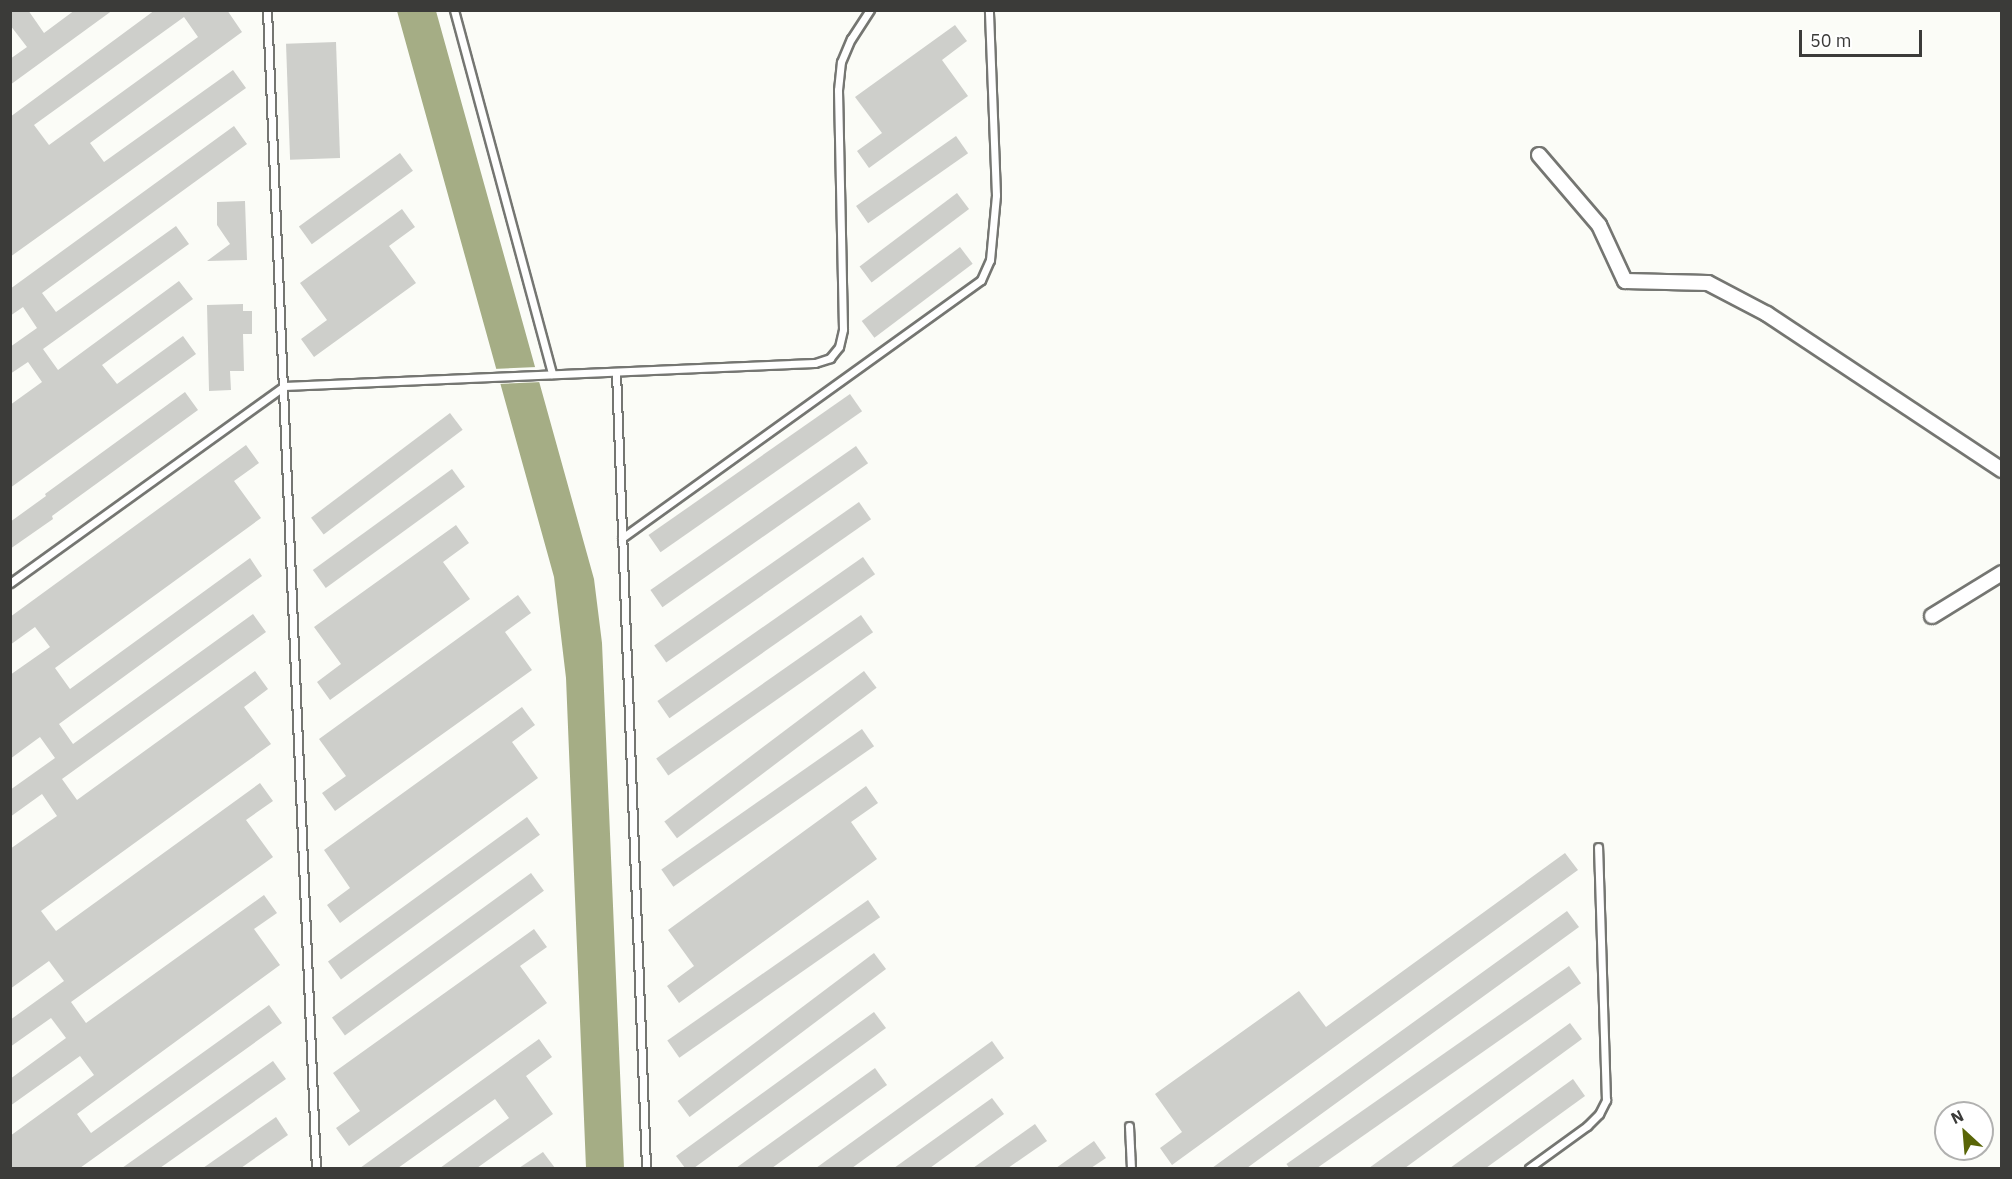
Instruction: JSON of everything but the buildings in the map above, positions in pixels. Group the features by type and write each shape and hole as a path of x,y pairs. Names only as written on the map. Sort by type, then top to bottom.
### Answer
{"street":[{"path":"1539,155 1599,225 1625,281 1708,283 1767,314 2001,470"},
{"path":"1932,616 2001,573"}],"lane":[{"path":"267,10 316,1168"},
{"path":"454,10 552,374"},
{"path":"10,583 284,386 489,375 815,363 830,357 839,346 843,329 838,90 841,62 851,39 870,10"},
{"path":"622,537 981,280 990,260 996,195 989,10"},
{"path":"616,372 646,1168"},
{"path":"1528,1168 1587,1126 1599,1114 1606,1100 1598,847"},
{"path":"1129,1126 1131,1168"}],"shaded area":[{"path":"397,11 436,11 594,579 602,643 624,1168 586,1168 566,678 554,577"}],"pier":[{"path":"537,367 542,382 498,384 493,369"}]}
